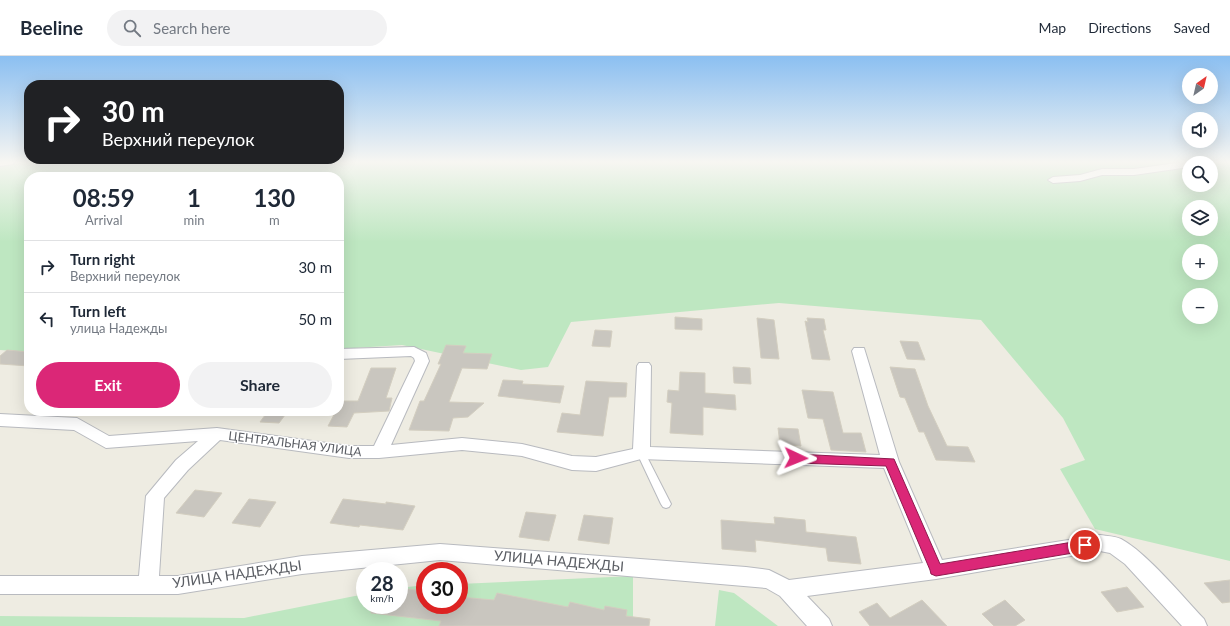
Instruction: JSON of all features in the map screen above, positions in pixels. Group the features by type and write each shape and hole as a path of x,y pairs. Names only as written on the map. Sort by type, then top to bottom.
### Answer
{"street":[{"path":"344,354 414,351 421,356 422,360 379,452"},
{"path":"859,351 890,462 936,570"},
{"path":"641,453 644,366"},
{"name":"ЦЕНТРАЛЬНАЯ УЛИЦА","path":"0,420 78,424 106,442 217,434 349,452 379,452 462,444 522,450 572,463 596,464 641,453 890,462"},
{"path":"148,585 155,496 182,465 217,434"},
{"path":"787,590 936,570 1100,543 1114,545 1132,558 1196,626"},
{"name":"УЛИЦА НАДЕЖДЫ","path":"0,585 178,585 302,565 440,552 746,576 769,579 787,590"},
{"path":"787,590 821,626"}],"lane":[{"path":"641,453 666,504"}],"green space":[{"path":"0,189 24,189 24,352 0,350"},
{"path":"344,189 1182,189 1182,192 1218,192 1218,189 1230,189 1230,561 1095,529 1060,469 1085,460 1063,418 981,320 779,303 571,322 548,367 521,370 402,345 344,349"},
{"path":"633,576 633,626 0,626 0,616 244,618 356,596 356,614 408,614 408,587 416,586 416,614 468,614 468,584"},
{"path":"719,590 734,593 778,626 715,626"}],"building":[{"path":"675,317 702,319 702,330 675,329"},
{"path":"757,318 774,320 779,359 761,358"},
{"path":"807,318 824,319 826,330 823,330 830,360 812,359 805,321 808,322"},
{"path":"595,330 612,331 610,347 592,346"},
{"path":"900,341 918,342 925,360 907,359"},
{"path":"446,345 466,346 463,353 492,354 487,369 462,368 449,402 484,403 468,417 453,418 449,431 409,430 420,401 424,401 441,364 438,364"},
{"path":"7,350 24,352 24,366 0,364 0,356"},
{"path":"733,367 750,368 751,384 734,383"},
{"path":"890,367 915,369 928,406 947,446 968,447 975,462 936,460 924,432 919,432 905,398 900,397"},
{"path":"371,368 396,368 386,398 392,398 389,411 354,413 347,427 328,426 333,416 344,416 344,401 358,401"},
{"path":"680,372 705,373 705,393 735,395 736,410 703,407 703,435 670,433 672,403 667,402 668,390 679,391"},
{"path":"503,380 523,381 522,384 564,386 560,403 498,396"},
{"path":"586,381 627,383 626,397 609,397 603,436 557,432 562,413 580,415"},
{"path":"802,390 833,392 843,433 861,433 866,452 831,450 823,419 808,418"},
{"path":"264,416 284,416 279,423 260,422"},
{"path":"778,428 798,429 801,446 780,444"},
{"path":"195,490 222,493 204,517 176,513"},
{"path":"249,499 276,502 260,527 232,523"},
{"path":"343,499 415,506 403,530 360,525 359,527 330,523"},
{"path":"526,512 556,515 549,541 519,537"},
{"path":"584,515 613,518 609,544 578,540"},
{"path":"774,517 805,520 806,532 856,537 861,564 828,561 826,548 755,540 756,552 722,549 721,520 775,524"},
{"path":"1230,580 1230,602 1222,603 1204,583"},
{"path":"1127,587 1144,607 1117,612 1101,592"},
{"path":"408,589 416,590 416,614 468,614 468,598 494,600 497,593 568,607 570,602 604,610 605,606 627,610 626,616 650,619 649,626 439,626 441,621 380,614 408,614"},
{"path":"922,600 947,626 870,626 859,612 877,603 890,618"},
{"path":"1005,600 1025,620 1015,626 994,626 982,614"}],"route":[{"path":"796,458 890,462 936,570 1085,545"}]}
